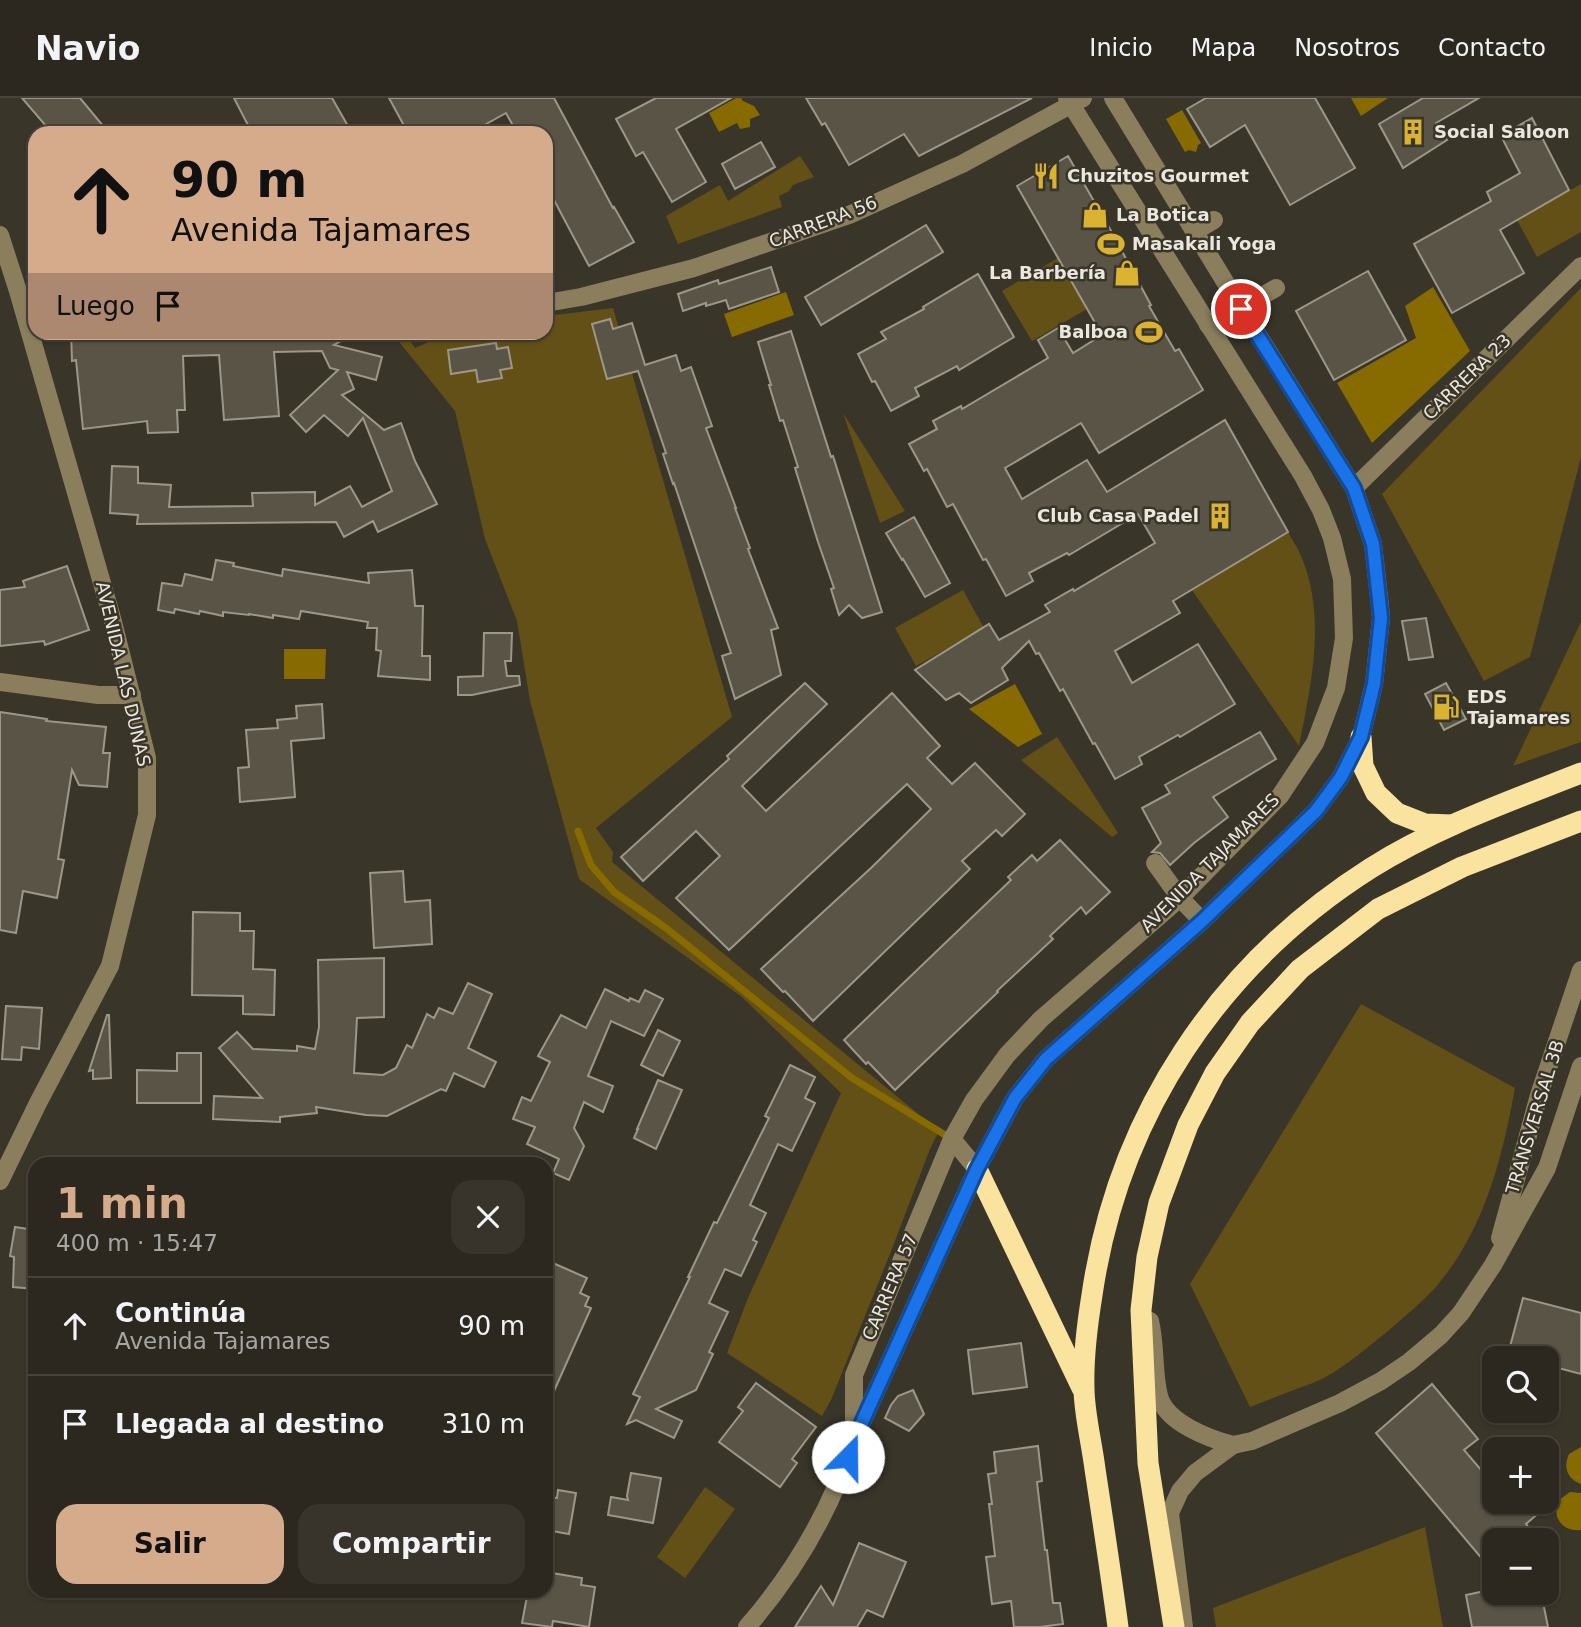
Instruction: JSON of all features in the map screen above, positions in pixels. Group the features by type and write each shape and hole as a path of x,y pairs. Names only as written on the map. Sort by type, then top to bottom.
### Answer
{"highway":[{"path":"1361,737 1363,766 1376,793 1397,813 1424,824 1454,825"},
{"path":"1118,1627 1084,1391 1085,1337 1097,1257 1110,1207 1153,1102 1208,1017 1245,973 1303,917 1371,867 1403,849 1454,825 1581,774"},
{"path":"1174,1627 1148,1463 1141,1311 1147,1257 1159,1203 1188,1125 1215,1073 1250,1023 1300,969 1378,909 1462,867 1581,821"},
{"path":"977,1169 1084,1391"}],"street":[{"name":"AVENIDA TAJAMARES","path":"977,1169 1015,1098 1046,1059 1202,921 1316,811 1341,777 1361,737 1374,684 1381,618 1373,544 1354,488 1241,309 1114,98"},
{"name":"AVENIDA TAJAMARES","path":"952,1139 974,1100 1007,1055 1041,1019 1180,898 1280,796 1315,743 1336,688 1344,638 1342,579 1332,538 1321,510 1303,476 1208,325 1074,100"},
{"name":"CARRERA 56","path":"553,302 685,271 849,215 962,164 1074,100"},
{"path":"1194,232 1214,220"},
{"name":"AVENIDA LAS DUNAS","path":"0,235 5,267 113,618 147,758 147,815 110,967 38,1102 0,1181"},
{"name":"CARRERA 23","path":"1354,488 1581,266"},
{"path":"1208,325 1276,288"},
{"path":"0,682 98,695 132,695"},
{"path":"1155,863 1180,898 1202,921"},
{"name":"TRANSVERSAL 3B","path":"1493,1265 1539,1095 1581,970"},
{"name":"TRANSVERSAL 3B","path":"1184,1627 1170,1513 1180,1491 1195,1472 1233,1445 1252,1441 1340,1404 1409,1362 1441,1335 1461,1313 1493,1265 1547,1168 1581,1066"},
{"path":"952,1139 977,1169"},
{"name":"CARRERA 57","path":"854,1440 854,1376 952,1139"},
{"name":"CARRERA 57","path":"747,1627 808,1544 824,1514 854,1440 977,1169"},
{"path":"1141,1311 1151,1322 1160,1399 1171,1414 1191,1429 1213,1440 1233,1445"},
{"path":"870,1334 892,1357"}],"shaded area":[{"path":"736,98 754,106 760,115 750,119 750,127 740,129 737,123 719,132 709,113"},
{"path":"1351,98 1388,98 1361,116"},
{"path":"1182,110 1201,143 1196,152 1185,152 1166,119"},
{"path":"800,156 814,177 793,185 789,191 779,196 782,207 678,244 666,216 720,185 728,201"},
{"path":"1581,184 1581,232 1537,257 1517,220"},
{"path":"1058,258 1087,309 1032,341 1002,291"},
{"path":"1433,287 1470,351 1372,443 1337,383 1416,338 1405,306"},
{"path":"1581,288 1581,457 1530,657 1484,681 1382,494"},
{"path":"786,292 794,315 732,337 724,314"},
{"path":"613,308 732,717 596,828 613,852 612,862 939,1131 831,1400 822,1416 727,1353 748,1298 841,1093 742,997 579,879 530,701 517,621 485,539 455,411 398,340 410,340 415,348 433,340 553,340 553,315"},
{"path":"843,413 905,511 880,523"},
{"path":"1288,532 1300,553 1309,579 1315,627 1312,675 1299,746 1192,590"},
{"path":"963,590 984,628 916,666 895,628"},
{"path":"1581,622 1581,742 1513,766"},
{"path":"284,649 326,649 325,679 284,679"},
{"path":"1015,684 1042,734 1018,747 969,709"},
{"path":"1057,737 1118,833 1112,837 1021,760"},
{"path":"1361,1004 1515,1088 1497,1168 1489,1194 1466,1243 1452,1266 1424,1299 1388,1331 1333,1373 1250,1407 1190,1284"},
{"path":"1581,1447 1581,1484 1569,1476 1566,1463 1569,1454"},
{"path":"705,1487 735,1509 685,1578 657,1557"},
{"path":"1570,1492 1581,1493 1581,1530 1568,1529 1560,1522 1556,1514 1559,1514 1559,1500"},
{"path":"1425,1527 1443,1627 1216,1627 1213,1608"}],"building":[{"path":"22,98 80,98 103,126 46,126"},
{"path":"234,98 332,98 348,126 248,126"},
{"path":"389,98 554,98 634,242 589,266 553,198 553,126 513,126 506,113 483,126 404,126"},
{"path":"656,98 731,98 676,129 706,182 672,202 643,152 636,156 616,119"},
{"path":"806,98 1032,98 919,156 904,134 849,165 825,123 822,125"},
{"path":"1206,98 1315,98 1355,168 1290,205 1245,125 1210,147 1187,109"},
{"name":"Social Saloon","path":"1423,98 1479,98 1436,123 1447,140 1403,168 1379,124"},
{"path":"1532,118 1569,190 1500,230 1524,273 1452,313 1414,244 1491,201 1487,192 1520,173 1501,136"},
{"path":"761,142 775,167 735,189 722,164"},
{"path":"1068,156 1110,229 1151,305 1149,306 1175,351 1179,349 1203,390 1099,453 1081,423 1005,468 1022,499 1087,460 1107,492 1225,420 1288,532 1173,601 1180,613 1115,651 1132,683 1198,644 1235,704 1180,737 1178,735 1139,757 1142,764 1115,779 1063,689 1060,691 1039,653 1036,654 1029,641 1002,668 1008,680 971,703 959,693 946,700 915,670 989,624 999,640 1050,612 1045,605 1155,543 1138,514 1069,555 1067,553 1029,573 1033,581 1006,596 953,504 947,507 927,469 924,471 909,444 937,429 933,421 961,406 962,409 1048,358 1038,340 1058,328 1073,353 1102,335 1017,186"},
{"path":"926,225 943,252 821,325 805,297"},
{"path":"771,267 779,292 729,309 726,300 683,311 678,294 718,280 719,284"},
{"path":"1368,271 1406,340 1334,380 1296,311"},
{"path":"978,274 1014,337 959,370 957,366 915,388 919,396 891,411 858,354 886,339 881,332 924,309 923,307"},
{"path":"610,319 613,329 632,323 645,365 676,355 681,371 691,367 712,426 706,428 778,628 771,630 781,675 735,699 722,656 731,653 663,454 666,453 638,371 607,379 592,324"},
{"path":"791,331 882,612 862,618 849,605 839,615 831,589 834,588 795,468 798,467 783,420 780,421 758,342"},
{"path":"71,340 343,340 334,345 382,357 376,380 347,372 354,389 342,395 384,430 401,423 415,461 437,504 378,532 373,521 344,537 336,522 137,524 138,515 110,513 112,466 138,467 138,483 171,485 169,507 253,506 252,493 315,492 315,505 350,486 362,507 392,491 363,418 348,436 324,415 306,432 290,415 338,370 330,368 322,351 274,352 279,416 224,420 219,355 183,356 185,410 177,410 178,432 148,433 147,421 83,429 76,360 72,361"},
{"path":"496,343 497,349 508,347 512,368 500,370 502,378 478,382 476,370 451,374 448,350"},
{"path":"914,517 950,583 925,597 886,533"},
{"path":"216,560 282,576 283,569 369,583 368,573 412,570 415,606 423,606 422,656 430,656 430,680 378,676 381,651 376,650 377,628 367,628 368,622 301,611 299,619 273,615 273,618 223,612 223,616 200,611 199,614 175,609 174,613 158,610 162,583 182,586 185,574 212,580"},
{"path":"67,566 89,630 45,645 44,641 0,646 0,590 25,587 23,581"},
{"name":"EDS Tajamares","path":"1426,618 1433,657 1409,660 1402,621"},
{"path":"484,633 512,633 511,661 505,661 507,676 519,676 520,685 472,695 458,695 458,677 483,676"},
{"path":"805,683 827,704 742,786 766,811 892,693 940,746 927,758 952,784 975,763 1025,814 1002,836 996,830 962,861 970,869 813,1021 761,969 931,809 907,784 729,950 676,898 720,856 696,831 643,881 621,857 729,759 727,756"},
{"name":"EDS Tajamares","path":"1446,683 1466,719 1444,730 1425,694"},
{"path":"322,704 324,738 291,741 295,797 240,802 238,768 249,767 246,730 278,728 277,720 297,718 296,706"},
{"path":"0,712 47,719 46,721 106,727 103,753 110,753 107,787 79,785 72,770 58,859 64,860 57,898 23,891 16,933 0,930"},
{"path":"1260,732 1276,759 1213,797 1228,817 1170,865 1160,853 1152,852 1161,843 1142,808 1170,793 1165,785"},
{"path":"1060,840 1110,892 1086,914 1081,907 1050,936 1053,939 895,1090 844,1040 1011,880 1008,877 1032,855 1037,861"},
{"path":"403,871 405,902 430,900 432,944 374,948 370,873"},
{"path":"193,912 240,913 240,931 254,931 253,969 275,970 274,1015 243,1014 243,996 192,995"},
{"path":"384,958 384,1017 357,1018 354,1073 383,1075 396,1068 407,1045 412,1048 427,1014 434,1018 439,1008 453,1014 468,983 492,994 468,1048 496,1062 484,1087 454,1073 446,1091 441,1089 387,1116 316,1107 317,1113 280,1117 280,1122 213,1119 214,1096 262,1098 219,1048 237,1032 253,1049 297,1051 297,1046 315,1049 319,1027 318,960"},
{"path":"605,989 629,1001 630,998 639,1002 645,990 663,999 644,1036 611,1021 588,1076 613,1086 603,1112 584,1102 574,1128 584,1146 569,1180 553,1173 559,1159 527,1144 535,1127 513,1119 522,1097 531,1101 550,1062 538,1056 561,1015 586,1028"},
{"path":"6,1006 42,1008 39,1049 22,1047 21,1060 2,1059"},
{"path":"107,1015 111,1078 93,1079 93,1070 89,1071"},
{"path":"658,1030 680,1041 663,1076 641,1065"},
{"path":"177,1053 201,1053 201,1103 137,1103 137,1070 177,1071"},
{"path":"790,1065 815,1077 805,1098 815,1103 792,1151 778,1144 750,1205 766,1213 753,1240 757,1242 741,1276 725,1269 709,1303 728,1312 709,1352 713,1354 696,1390 656,1409 682,1421 674,1438 636,1420 627,1424 640,1397 633,1394 714,1222 717,1223 769,1118 765,1116"},
{"path":"658,1080 682,1090 656,1149 634,1138"},
{"path":"15,1227 28,1229 28,1288 13,1287 14,1257 10,1256"},
{"path":"553,1263 587,1278 580,1293 589,1297 585,1306 591,1308 553,1393"},
{"path":"1523,1298 1581,1313 1581,1374 1559,1368 1559,1346 1510,1346"},
{"path":"1021,1343 1027,1387 973,1394 968,1350"},
{"path":"756,1383 816,1427 792,1459 797,1463 780,1487 719,1442 743,1411 738,1407"},
{"path":"1432,1384 1478,1439 1464,1450 1482,1471 1482,1514 1538,1514 1526,1524 1529,1528 1482,1528 1482,1559 1376,1433"},
{"path":"913,1390 924,1414 909,1431 885,1418 898,1396"},
{"path":"1038,1446 1042,1481 1037,1482 1045,1550 1053,1603 1060,1603 1063,1624 1014,1627 1011,1601 992,1604 986,1557 995,1556 988,1474 996,1473 994,1452"},
{"path":"631,1473 661,1478 653,1523 608,1515 611,1497 628,1500"},
{"path":"558,1490 576,1493 569,1534 553,1531 553,1498 557,1498"},
{"path":"859,1543 906,1562 883,1617 867,1610 857,1627 795,1627 821,1586 833,1605"},
{"path":"553,1573 582,1578 581,1585 595,1587 589,1627 553,1621 552,1627 522,1623 527,1598 553,1598"},
{"path":"1482,1592 1482,1605 1544,1605 1548,1627 1472,1627 1466,1595"}],"waterway":[{"path":"578,831 591,865 614,892 666,928 852,1078 950,1138"}],"place":[{"name":"Social Saloon","path":"1413,132"},
{"name":"Chuzitos Gourmet","path":"1046,176"},
{"name":"La Botica","path":"1095,215"},
{"name":"Masakali Yoga","path":"1111,244"},
{"name":"La Barbería","path":"1127,273"},
{"name":"Balboa","path":"1149,332"},
{"name":"Club Casa Padel","path":"1220,516"},
{"name":"EDS Tajamares","path":"1446,707"}],"route":[{"path":"848,1457 977,1169 1015,1098 1046,1059 1202,921 1316,811 1341,777 1361,737 1374,684 1381,618 1373,544 1354,488 1241,309"}]}
